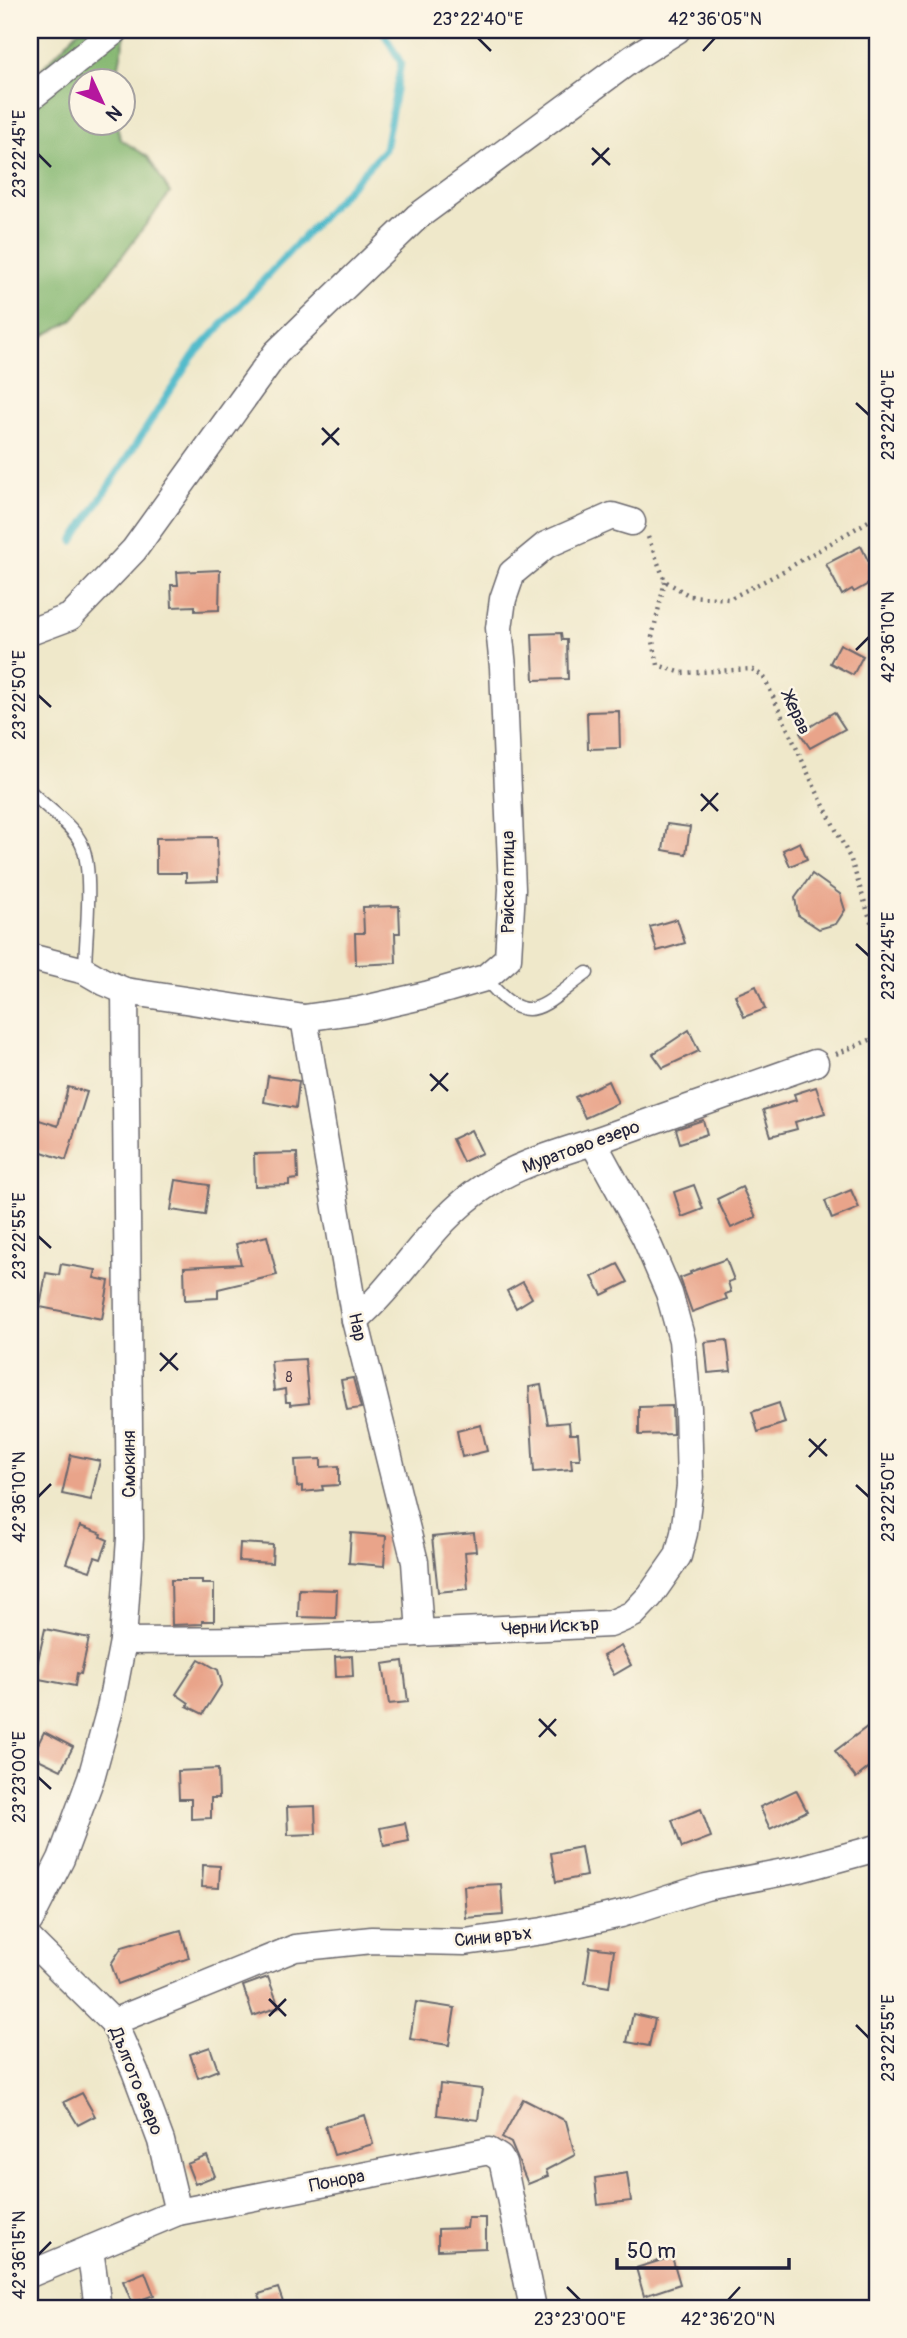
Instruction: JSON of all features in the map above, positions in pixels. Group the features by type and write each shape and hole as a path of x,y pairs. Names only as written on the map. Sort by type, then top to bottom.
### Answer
{"street":[{"path":"30,98 116,30"},
{"path":"30,632 70,618 134,550 276,354 417,217 633,58 677,30"},
{"name":"Райска птица","path":"485,978 508,958 512,889 499,628 503,599 512,573 546,545 612,516 632,522"},
{"path":"30,957 85,971 103,982 125,990 304,1018 360,1010 485,978"},
{"name":"Смокиня","path":"30,1920 61,1859 91,1779 110,1709 123,1641 130,1538 125,990"},
{"name":"Нар","path":"304,1018 355,1320 415,1562 420,1633"},
{"name":"Муратово езеро","path":"355,1320 378,1300 430,1234 485,1185 536,1160 816,1063"},
{"name":"Черни Искър","path":"123,1641 269,1640 610,1624 633,1614 650,1596 678,1556 690,1486 688,1408 682,1340 669,1293 645,1237 593,1142"},
{"name":"Сини връх","path":"113,2022 295,1948 372,1940 465,1942 543,1931 621,1914 705,1887 800,1869 877,1848"},
{"name":"Дългото езеро","path":"30,1940 113,2022 161,2141 178,2212"},
{"name":"Понора","path":"30,2274 178,2212 489,2151 500,2158 503,2164 533,2308"},
{"path":"90,2249 98,2308"}],"lane":[{"path":"30,791 80,840 85,854 88,878 85,971"},
{"path":"485,978 500,996 526,1011 539,1007 587,974"}],"path":[{"path":"632,522 650,539 664,581 690,596 729,599 778,574 877,516"},
{"name":"Жерав","path":"664,581 652,637 658,665 682,673 752,669 764,677 851,860 877,940"},
{"path":"816,1063 877,1037"}],"green space":[{"path":"79,30 126,30 119,66 66,66 66,136 119,136 148,157 170,193 73,320 30,343 30,81"}],"building":[{"path":"861,546 877,579 854,592 852,589 842,595 826,564"},
{"path":"220,570 219,610 195,611 195,606 172,607 171,585 178,585 177,572"},
{"path":"561,633 562,640 567,640 568,679 534,680 532,634"},
{"path":"840,644 863,656 853,675 830,663"},
{"path":"619,711 620,748 588,749 587,712"},
{"path":"834,712 845,729 810,748 800,733"},
{"path":"667,824 690,827 686,854 663,850"},
{"path":"217,837 218,881 186,882 186,873 156,873 156,838"},
{"path":"800,842 807,859 790,866 783,850"},
{"path":"812,874 840,894 845,910 836,924 819,929 798,915 795,898"},
{"path":"399,906 400,933 395,933 396,963 356,965 355,933 364,933 363,907"},
{"path":"677,919 685,943 657,951 650,927"},
{"path":"756,986 765,1009 744,1017 735,995"},
{"path":"689,1030 699,1051 663,1068 653,1054"},
{"path":"268,1076 299,1081 296,1108 264,1102"},
{"path":"608,1081 618,1103 585,1118 575,1097"},
{"path":"68,1087 87,1092 66,1160 30,1148 30,1117 58,1126"},
{"path":"816,1087 825,1113 795,1122 797,1129 771,1136 763,1110 796,1100 794,1094"},
{"path":"703,1120 707,1134 680,1143 676,1129"},
{"path":"471,1130 482,1153 463,1162 452,1139"},
{"path":"297,1153 298,1179 289,1180 289,1185 255,1186 254,1154"},
{"path":"176,1180 209,1185 205,1215 171,1210"},
{"path":"694,1185 703,1209 682,1217 674,1192"},
{"path":"742,1187 756,1217 731,1228 717,1199"},
{"path":"851,1190 859,1208 832,1219 825,1201"},
{"path":"267,1236 277,1275 218,1289 218,1298 185,1300 184,1267 241,1264 236,1244"},
{"path":"726,1259 734,1280 728,1282 731,1292 725,1294 727,1299 692,1312 680,1278"},
{"path":"61,1264 96,1270 94,1278 109,1281 102,1319 40,1307 46,1273 59,1275"},
{"path":"618,1264 628,1282 602,1295 592,1277"},
{"path":"523,1282 532,1298 516,1308 507,1291"},
{"path":"727,1340 731,1371 708,1373 705,1342"},
{"path":"305,1359 309,1403 290,1405 290,1402 286,1402 285,1389 274,1391 271,1361"},
{"path":"353,1378 361,1408 347,1410 341,1380"},
{"path":"541,1385 548,1424 569,1422 570,1434 578,1434 580,1459 571,1459 572,1469 534,1472 529,1387"},
{"path":"779,1403 785,1423 758,1432 752,1412"},
{"path":"672,1406 673,1434 639,1435 639,1407"},
{"path":"481,1425 487,1451 462,1457 457,1431"},
{"path":"71,1455 100,1461 91,1500 62,1494"},
{"path":"321,1459 321,1467 339,1466 339,1485 322,1486 323,1490 302,1492 302,1486 297,1487 295,1460"},
{"path":"80,1526 102,1534 101,1537 108,1540 101,1559 95,1557 90,1571 66,1563"},
{"path":"351,1533 386,1536 384,1566 349,1563"},
{"path":"474,1533 476,1551 465,1552 468,1589 438,1592 432,1537"},
{"path":"240,1543 273,1545 272,1563 239,1561"},
{"path":"171,1580 202,1580 202,1584 214,1584 214,1621 172,1625"},
{"path":"299,1589 337,1590 336,1618 298,1617"},
{"path":"45,1629 89,1638 81,1674 77,1673 75,1686 34,1678"},
{"path":"621,1646 631,1665 614,1675 603,1656"},
{"path":"352,1656 353,1676 336,1677 335,1657"},
{"path":"199,1659 218,1670 222,1684 203,1714 187,1706 189,1703 176,1694"},
{"path":"403,1661 408,1702 389,1704 383,1664"},
{"path":"867,1727 877,1741 877,1761 856,1778 835,1751"},
{"path":"44,1732 73,1747 61,1770 32,1756"},
{"path":"218,1769 219,1798 211,1798 211,1818 191,1819 191,1799 179,1799 178,1771"},
{"path":"796,1790 807,1811 770,1829 760,1807"},
{"path":"315,1806 316,1834 288,1835 287,1807"},
{"path":"701,1809 711,1837 682,1848 672,1820"},
{"path":"405,1823 409,1841 384,1846 380,1828"},
{"path":"581,1847 586,1876 556,1882 551,1853"},
{"path":"203,1865 220,1866 219,1888 202,1887"},
{"path":"501,1884 503,1915 466,1918 464,1886"},
{"path":"181,1930 189,1958 118,1984 111,1964 122,1947"},
{"path":"590,1947 614,1950 609,1987 585,1983"},
{"path":"268,1977 279,2007 253,2016 243,1986"},
{"path":"416,2002 455,2008 449,2045 410,2039"},
{"path":"633,2014 655,2019 649,2046 627,2042"},
{"path":"210,2047 218,2070 198,2078 190,2054"},
{"path":"440,2084 482,2089 478,2120 437,2115"},
{"path":"82,2093 95,2116 78,2125 64,2102"},
{"path":"523,2099 566,2121 575,2155 546,2170 548,2176 528,2184 511,2143 502,2138"},
{"path":"365,2115 373,2144 334,2155 325,2126"},
{"path":"207,2156 215,2176 195,2184 187,2164"},
{"path":"627,2173 631,2201 598,2205 595,2178"},
{"path":"468,2218 486,2218 486,2248 438,2250 438,2229 467,2228"},
{"path":"672,2257 680,2284 644,2296 636,2268"},
{"path":"145,2272 154,2295 132,2303 123,2281"},
{"path":"278,2288 285,2308 263,2308 259,2294"}],"waterway":[{"path":"73,541 193,356 385,149 401,63 382,30"}]}
